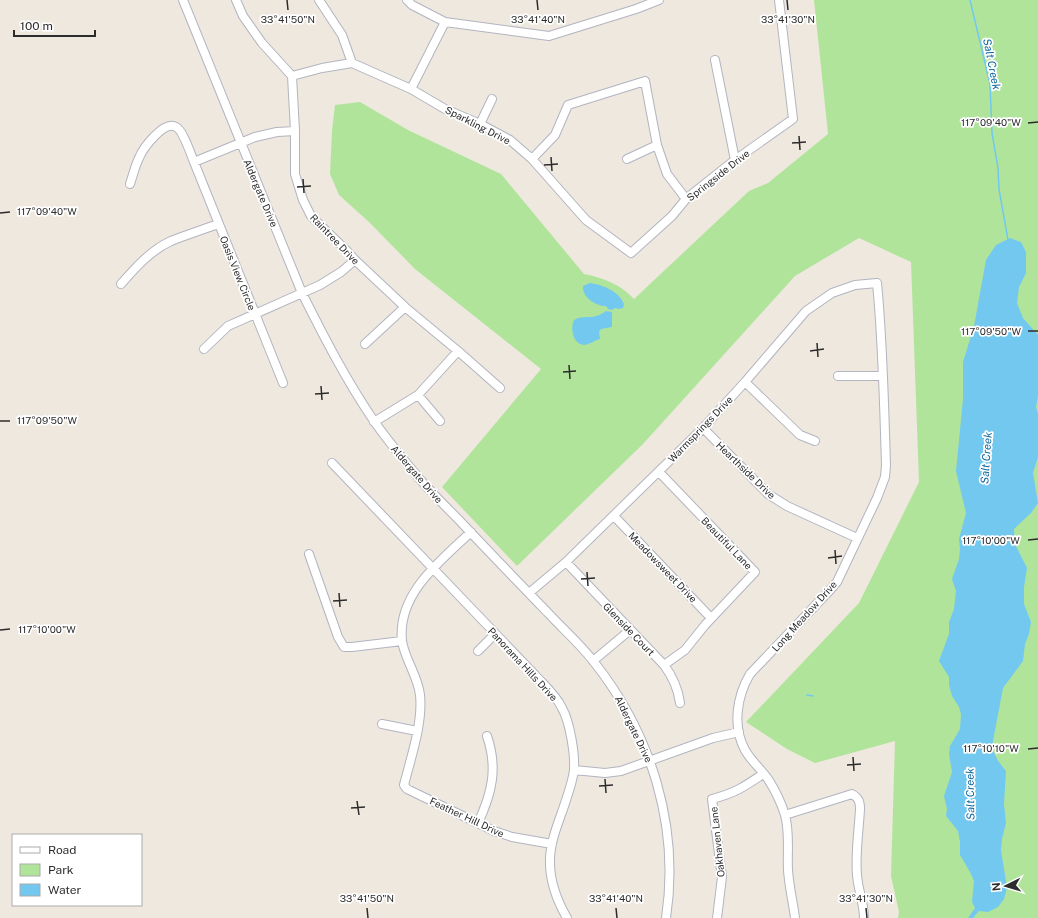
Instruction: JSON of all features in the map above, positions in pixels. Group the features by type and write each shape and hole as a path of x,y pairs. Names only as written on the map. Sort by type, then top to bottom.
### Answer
{"street":[{"name":"Aldergate Drive","path":"182,0 302,293 324,338 349,382 374,422 419,478 593,661 619,697 636,728 651,761 664,812 668,844 669,875 666,918"},
{"path":"236,0 243,16 262,42 292,76 322,68 352,63 342,36 319,0"},
{"path":"407,0 412,5 445,22 549,36 636,9 659,0"},
{"name":"Springside Drive","path":"631,253 672,216 686,199 735,160 793,119 779,0"},
{"path":"411,89 445,22"},
{"path":"715,60 735,160"},
{"name":"Sparkling Drive","path":"352,63 411,89 445,109 480,124 510,140 532,159 586,220 631,253"},
{"name":"Raintree Drive","path":"292,76 295,131 295,174 303,200 311,216 405,308 458,351 500,388"},
{"path":"532,159 555,135 568,105 645,81 657,145 666,174 686,199"},
{"path":"480,124 492,99"},
{"name":"Oasis View Circle","path":"130,184 139,157 145,147 164,128 171,126 176,127 181,132 194,162 283,383"},
{"path":"194,162 255,137 295,131"},
{"path":"627,158 657,145"},
{"path":"121,284 134,269 151,254 169,242 218,224"},
{"path":"204,349 228,326 302,293 341,272 355,260"},
{"name":"Long Meadow Drive","path":"795,918 789,881 788,832 785,815 776,792 745,750 739,732 738,709 740,696 750,674 837,582 877,498 885,477 886,465 883,376 877,284"},
{"name":"Warmsprings Drive","path":"529,593 566,562 703,428 806,311 832,293 855,285 877,284"},
{"path":"365,344 405,308"},
{"path":"374,422 418,395 458,351"},
{"path":"838,376 883,376"},
{"path":"745,382 800,435 815,441"},
{"path":"418,395 440,421"},
{"name":"Hearthside Drive","path":"703,428 768,494 787,506 857,538"},
{"name":"Panorama Hills Drive","path":"332,463 535,675 562,707 569,726 574,770 552,844 550,858 551,880 555,894 567,918"},
{"name":"Beautiful Lane","path":"659,472 755,572 711,618 685,650 664,665"},
{"name":"Meadowsweet Drive","path":"614,516 711,618"},
{"path":"382,724 417,731 420,712 420,695 417,680 402,641 402,622 408,602 422,581 433,568 470,532"},
{"path":"309,554 338,637 344,646 352,648 402,641"},
{"name":"Glenside Court","path":"566,562 664,665 674,678 680,702"},
{"path":"593,661 630,630"},
{"path":"478,651 495,634"},
{"name":"Feather Hill Drive","path":"417,731 404,785 407,789 494,831 512,837 552,844"},
{"path":"574,770 604,773 621,771 713,738 739,732"},
{"path":"478,823 486,807 493,775 493,755 487,736"},
{"name":"Oakhaven Lane","path":"718,918 722,877 712,799 731,794 743,788 763,774"},
{"path":"785,815 852,794 857,797 860,802 856,873 864,909 864,918"}],"green space":[{"path":"814,0 1038,0 1038,918 898,918 899,912 891,876 895,741 815,763 787,749 746,722 859,603 919,482 911,262 859,238 795,276 643,444 517,566 442,487 541,369 415,269 369,222 339,195 330,174 335,105 360,102 408,130 501,174 584,274 611,282 623,289 634,299 749,191 768,183 828,134"}],"water":[{"path":"1010,238 1021,242 1026,252 1026,273 1019,287 1017,303 1023,318 1038,335 1038,396 1036,407 1038,414 1038,457 1033,473 1038,503 1031,513 1014,529 1015,544 1027,568 1024,587 1024,604 1031,622 1029,634 1025,644 1023,661 1003,688 993,741 995,754 998,761 1006,771 1004,804 1006,823 1001,850 1007,888 1004,899 998,907 988,912 979,911 973,918 968,918 975,908 972,902 974,881 960,855 958,831 946,816 947,809 944,796 952,772 949,754 950,746 960,729 961,714 959,707 952,696 949,685 949,677 939,661 949,634 949,622 954,609 956,591 952,579 959,559 959,539 966,513 956,471 963,399 963,362 974,326 986,260 996,245"},
{"path":"590,283 600,285 614,292 622,299 624,304 623,308 615,308 612,310 590,300 583,290 583,286"},
{"path":"606,311 612,312 612,327 601,329 599,332 600,339 584,345 577,342 573,336 572,328 574,320 582,317 597,316"}],"waterway":[{"name":"Salt Creek","path":"970,0 990,84 992,133 998,168 999,189 1008,240"},
{"path":"807,695 813,696"}]}
